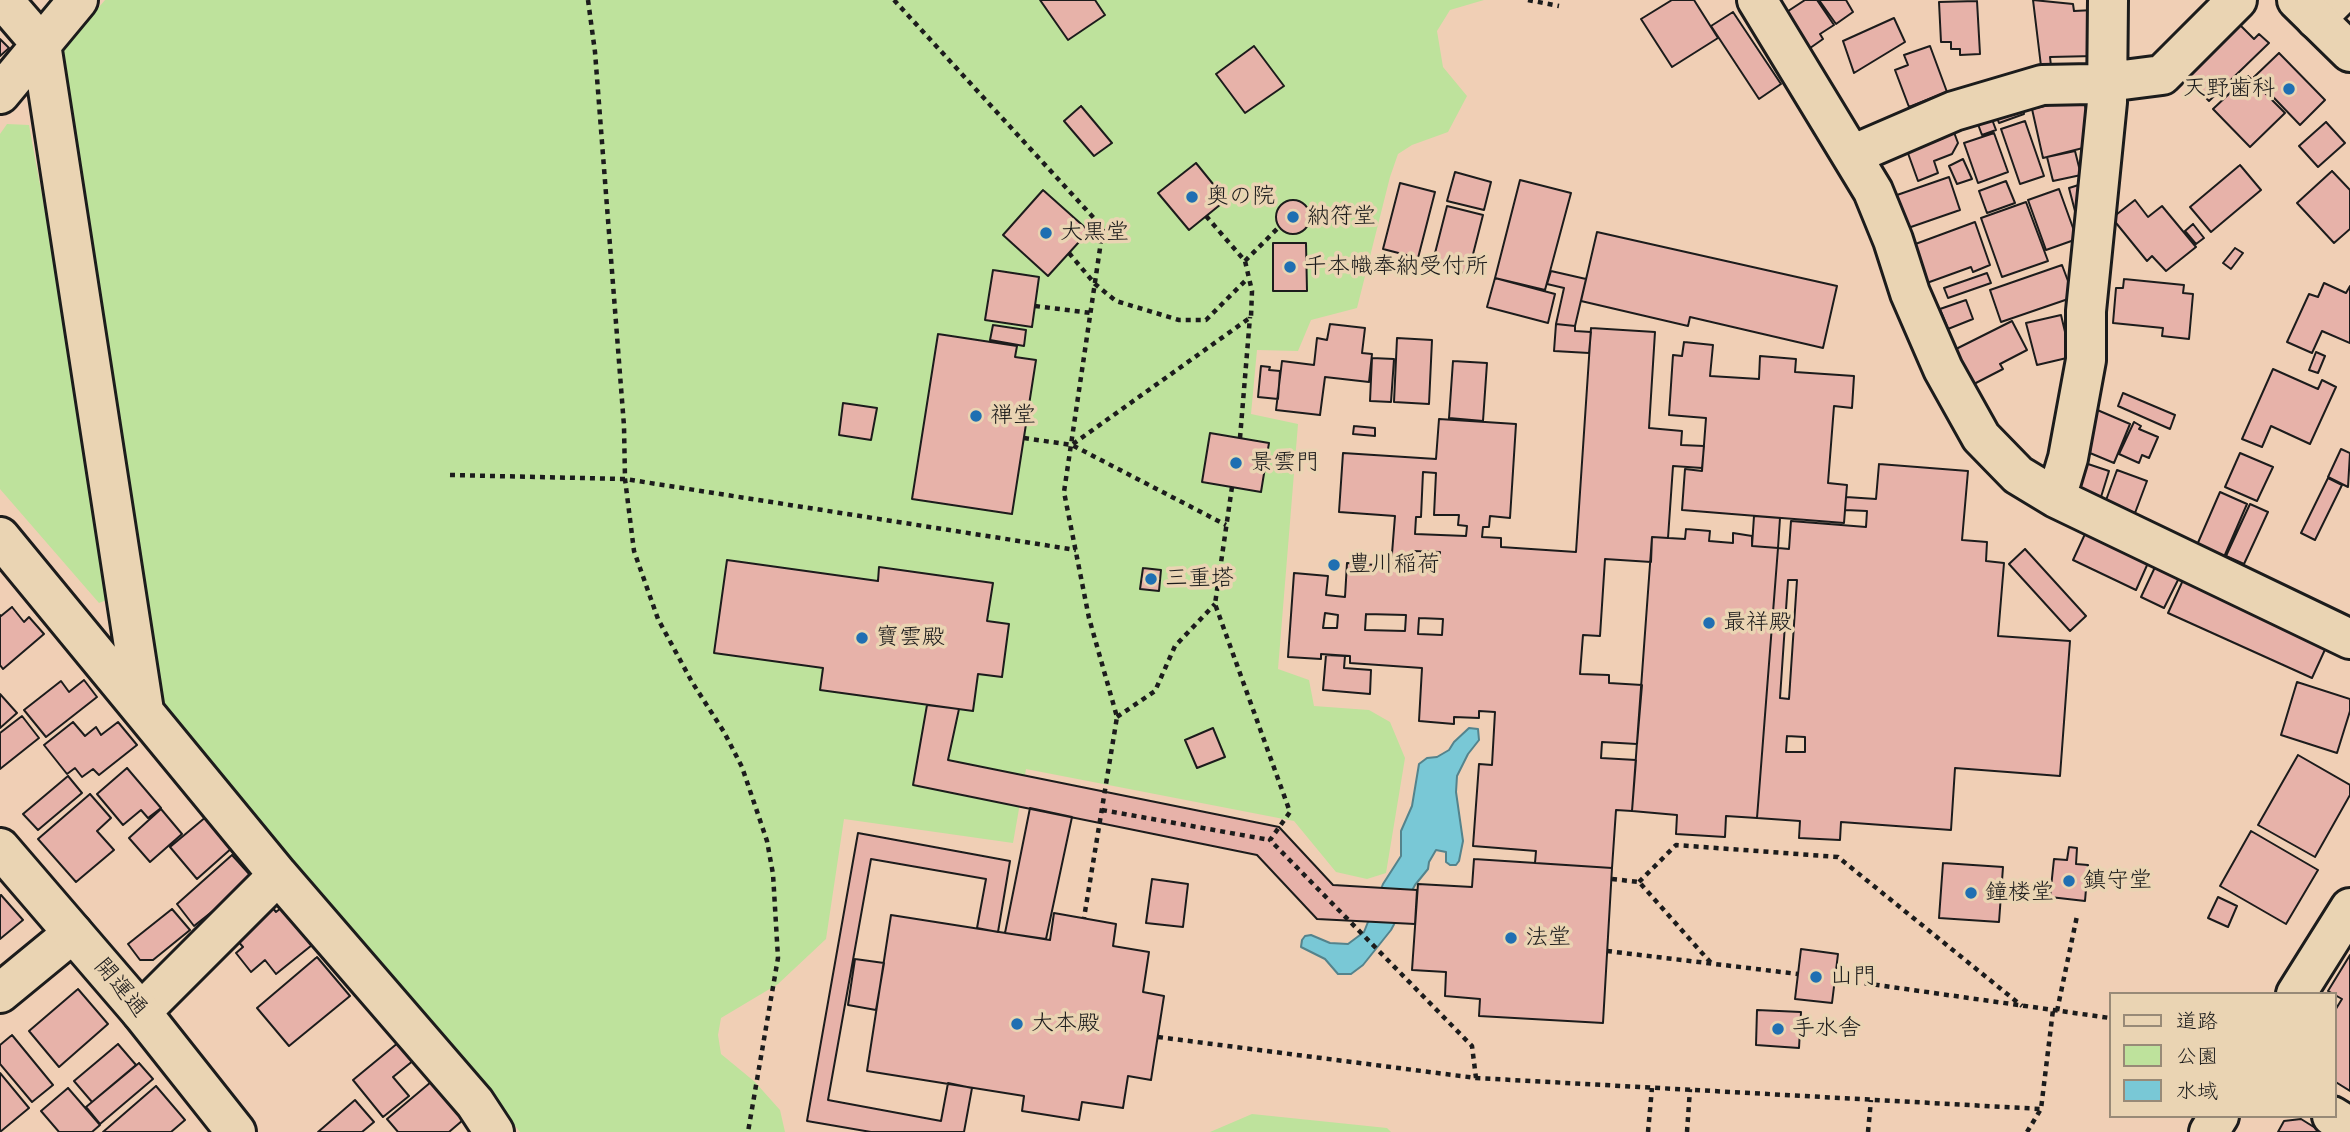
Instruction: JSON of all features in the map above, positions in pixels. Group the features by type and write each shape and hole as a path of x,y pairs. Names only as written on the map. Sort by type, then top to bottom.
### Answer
{"street":[{"path":"3,0 41,44 145,713"},
{"path":"0,94 78,0"},
{"path":"1758,0 1873,191 1910,293 1943,369 1981,437 2018,475 2056,498 2350,639"},
{"path":"2056,498 2068,458 2086,360 2086,310 2107,83 2108,0"},
{"path":"1852,155 1954,111 2042,85 2107,83 2162,75 2237,0"},
{"path":"2316,6 2350,52"},
{"path":"0,537 278,875 475,1102 495,1132"},
{"name":"開運通","path":"0,848 141,1012 236,1132"},
{"path":"141,1012 278,875"},
{"path":"2297,992 2350,908"},
{"path":"0,993 73,933"}],"path":[{"path":"588,0 595,52 624,426 625,479 634,551 658,619 742,767 767,841 774,885 778,958 748,1132"},
{"path":"894,0 1103,228 1064,492 1089,618 1117,717 1084,918"},
{"path":"1528,0 1559,6"},
{"path":"1206,216 1245,261 1252,291 1240,438"},
{"path":"1245,261 1280,226"},
{"path":"1069,253 1095,284 1116,301 1179,320 1206,320 1249,278"},
{"path":"1035,306 1091,313"},
{"path":"1072,445 1251,317"},
{"path":"1024,438 1072,445 1226,525"},
{"path":"450,475 625,479 1076,551"},
{"path":"1232,487 1215,604 1290,812 1270,841"},
{"path":"1117,717 1155,691 1175,646 1215,604"},
{"path":"1102,810 1270,841 1472,1046 1476,1078"},
{"path":"1639,882 1676,845 1838,857 2022,1006"},
{"path":"1612,879 1639,882 1711,964"},
{"path":"2027,1132 2041,1109 2055,1010 2077,916"},
{"path":"1607,951 1798,974"},
{"path":"1835,979 2108,1018"},
{"path":"1158,1037 1476,1078 2041,1109"},
{"path":"1648,1132 1652,1088"},
{"path":"1687,1132 1690,1090"},
{"path":"1868,1132 1871,1100"}],"green space":[{"path":"105,0 1484,0 1450,10 1437,31 1443,67 1467,96 1448,132 1412,145 1398,154 1357,308 1311,320 1298,351 1257,350 1251,414 1298,424 1278,669 1309,680 1314,706 1369,710 1390,722 1405,758 1386,873 1367,879 1336,872 1294,821 1026,769 1013,843 844,819 826,939 778,984 721,1018 718,1035 721,1054 755,1082 780,1110 785,1132 520,1132 160,705 61,52"},
{"path":"7,124 29,125 116,596 99,603 0,489 0,134"},
{"path":"1252,1114 1387,1128 1391,1132 1210,1132"}],"water":[{"path":"1469,728 1478,729 1479,740 1457,776 1456,792 1463,841 1459,861 1456,865 1450,865 1446,862 1446,852 1436,850 1428,869 1415,885 1391,930 1363,965 1351,974 1338,974 1325,959 1301,947 1302,940 1311,935 1330,943 1348,944 1364,932 1383,884 1401,856 1401,831 1412,806 1419,764 1449,750"}],"building":[{"path":"1040,0 1095,0 1105,15 1068,40"},
{"path":"1672,0 1694,0 1718,38 1672,67 1641,19"},
{"path":"1805,0 1817,0 1834,25 1820,34 1823,39 1803,53 1779,17"},
{"path":"1819,0 1846,0 1853,12 1836,24"},
{"path":"2033,0 2073,4 2074,11 2094,10 2094,56 2050,57 2051,66 2041,66"},
{"path":"1977,1 1980,54 1960,55 1960,49 1951,49 1951,42 1941,42 1939,2"},
{"path":"1733,12 1781,84 1759,99 1711,26"},
{"path":"1894,18 1905,42 1854,73 1843,41"},
{"path":"2239,24 2254,39 2259,34 2269,43 2209,101 2185,76"},
{"path":"0,39 9,48 0,56"},
{"path":"1254,46 1284,86 1245,113 1216,74"},
{"path":"1930,46 1947,92 1909,107 1895,70 1908,65 1904,55"},
{"name":"天野歯科","path":"2279,53 2325,100 2300,125 2254,77"},
{"path":"2248,76 2285,113 2250,147 2213,109"},
{"path":"2083,97 2091,131 2083,133 2087,147 2043,158 2032,109"},
{"path":"2022,104 2024,114 1999,123 1995,113"},
{"path":"1081,106 1112,143 1094,156 1064,121"},
{"path":"1990,114 1996,130 1982,135 1976,119"},
{"path":"2025,121 2044,176 2020,184 2001,129"},
{"path":"2326,122 2345,143 2318,167 2299,146"},
{"path":"1952,127 1958,143 1952,154 1934,161 1938,173 1918,181 1905,145 1923,138 1926,145 1943,138 1940,131"},
{"path":"1994,133 2008,172 1978,183 1964,143"},
{"path":"2075,151 2081,175 2053,181 2047,157"},
{"path":"1963,159 1972,179 1957,184 1949,166"},
{"name":"奥の院","path":"1196,163 1226,200 1189,230 1158,193"},
{"path":"2240,165 2261,190 2211,232 2190,207"},
{"path":"2332,171 2350,190 2350,229 2334,243 2297,203"},
{"path":"1455,172 1491,182 1484,210 1447,201"},
{"path":"1949,177 1960,210 1908,228 1897,195"},
{"path":"1520,180 1571,193 1545,290 1495,278"},
{"path":"2006,181 2015,203 1987,213 1979,191"},
{"path":"1400,183 1435,192 1418,258 1383,249"},
{"path":"2085,183 2076,215 2069,188"},
{"path":"2059,189 2077,239 2046,250 2028,200"},
{"name":"大黒堂","path":"1043,190 1089,231 1048,276 1003,235"},
{"name":"納符堂","path":"1293,200 1305,205 1310,217 1305,229 1293,234 1281,229 1276,217 1281,205"},
{"path":"2135,200 2148,217 2162,206 2196,247 2166,271 2152,256 2147,261 2112,218"},
{"path":"2026,202 2048,261 2002,277 1981,218"},
{"path":"1447,206 1483,215 1468,274 1432,265"},
{"path":"1975,222 1990,265 1973,272 1971,267 1924,284 1910,246"},
{"path":"2193,224 2204,238 2196,244 2185,231"},
{"path":"1597,232 1837,286 1823,348 1690,317 1688,326 1581,301"},
{"name":"千本幟奉納受付所","path":"1273,243 1306,243 1307,291 1273,291"},
{"path":"2235,248 2243,253 2231,269 2223,263"},
{"path":"2062,265 2074,297 2001,322 1990,290"},
{"path":"993,270 1039,277 1032,327 985,320"},
{"path":"1551,271 1586,279 1575,326 1556,324 1564,288 1547,284"},
{"path":"1987,273 1991,283 1948,298 1944,288"},
{"path":"1495,278 1555,294 1548,323 1487,307"},
{"path":"2124,279 2184,285 2183,293 2193,294 2189,339 2162,336 2163,328 2113,323 2116,288 2123,288"},
{"path":"2324,283 2346,293 2350,286 2350,343 2322,331 2312,353 2287,342 2309,294 2318,297"},
{"path":"1966,300 1973,319 1948,329 1940,309"},
{"path":"2061,315 2071,357 2037,365 2026,323"},
{"path":"2012,321 2027,350 2000,364 2003,369 1972,385 1954,350"},
{"path":"1330,324 1365,328 1362,353 1372,354 1369,382 1325,377 1320,415 1276,410 1282,361 1314,365 1317,338 1327,340"},
{"path":"1556,324 1575,326 1575,331 1591,332 1589,353 1554,351"},
{"path":"993,325 1026,330 1024,346 990,340"},
{"path":"1591,328 1655,332 1649,428 1682,431 1681,445 1704,446 1702,468 1673,466 1668,538 1652,537 1651,562 1605,559 1600,636 1583,635 1580,674 1609,675 1609,683 1642,685 1637,744 1602,742 1601,758 1636,760 1632,811 1616,810 1612,868 1535,863 1536,851 1473,846 1479,764 1492,765 1495,712 1479,711 1479,718 1454,717 1454,724 1419,721 1422,668 1350,663 1350,656 1321,654 1321,659 1288,657 1294,573 1328,576 1326,595 1345,597 1347,563 1391,566 1395,516 1339,512 1343,453 1436,459 1439,419 1516,424 1510,518 1490,516 1489,527 1483,527 1482,537 1501,538 1501,547 1576,552","holes":["1423,472 1436,473 1434,515 1459,515 1458,525 1467,526 1466,536 1415,534 1416,517 1421,517","1412,551 1440,552 1440,557 1430,556 1430,567 1412,566","1325,613 1338,615 1337,628 1323,628","1366,614 1406,615 1405,631 1365,630","1419,618 1443,619 1442,635 1418,634"]},
{"name":"禅堂","path":"938,334 1017,346 1015,357 1036,360 1012,514 912,499"},
{"path":"1397,338 1432,340 1429,404 1394,402"},
{"path":"1684,342 1713,345 1710,376 1759,379 1760,356 1796,359 1795,372 1854,376 1852,408 1834,406 1828,483 1847,485 1844,523 1682,510 1685,469 1702,471 1706,418 1669,415 1673,355 1682,356"},
{"path":"2316,352 2325,356 2318,373 2309,370"},
{"path":"1372,358 1394,359 1391,402 1370,401"},
{"path":"1453,361 1487,363 1483,421 1449,418"},
{"path":"1261,366 1280,371 1278,399 1258,397"},
{"path":"2273,369 2318,389 2322,380 2336,387 2310,444 2271,426 2262,447 2242,439"},
{"path":"2123,393 2175,415 2170,429 2118,406"},
{"path":"843,403 877,408 871,440 839,435"},
{"path":"2095,409 2130,424 2114,463 2090,453"},
{"path":"2134,422 2141,426 2139,429 2158,437 2149,458 2142,455 2139,463 2119,454"},
{"path":"1354,426 1375,428 1375,436 1353,434"},
{"name":"景雲門","path":"1210,433 1269,443 1261,492 1202,482"},
{"path":"2341,449 2350,453 2348,487 2328,477"},
{"path":"2240,453 2273,467 2257,501 2225,487"},
{"path":"2085,463 2109,471 2101,497 2076,490"},
{"path":"1879,464 1968,471 1962,540 1987,542 1986,561 2004,563 1998,636 2070,641 2060,776 1955,768 1951,830 1841,822 1840,840 1799,838 1800,821 1757,818 1778,548 1789,549 1791,521 1866,527 1867,511 1845,510 1846,497 1876,499","holes":["1788,580 1797,580 1789,699 1780,698","1787,736 1805,737 1805,752 1786,752"]},
{"path":"2117,470 2147,481 2135,513 2105,503"},
{"path":"2328,478 2342,485 2315,540 2301,533"},
{"path":"2220,492 2247,504 2224,557 2197,545"},
{"path":"2250,504 2268,512 2244,564 2226,556"},
{"path":"1754,516 1780,518 1778,548 1752,546"},
{"name":"最祥殿","path":"1686,529 1710,531 1709,541 1733,543 1733,533 1752,536 1752,546 1778,548 1757,818 1726,816 1725,837 1676,834 1677,815 1632,811 1652,537 1685,539"},
{"path":"2085,534 2148,563 2136,590 2073,560"},
{"path":"2025,549 2086,616 2070,631 2009,564"},
{"name":"寶雲殿","path":"727,560 878,581 879,567 993,583 987,621 1009,624 1002,677 978,674 973,711 820,690 823,668 714,653"},
{"path":"2156,565 2180,576 2164,608 2141,597"},
{"name":"三重塔","path":"1143,568 1161,570 1159,591 1140,589"},
{"path":"2184,578 2328,643 2312,678 2168,613"},
{"path":"12,607 24,622 29,617 44,634 3,669 0,665 0,615"},
{"path":"1326,655 1345,656 1344,668 1371,670 1370,694 1323,690"},
{"path":"84,680 97,697 46,737 24,710 61,681 69,692"},
{"path":"2297,682 2350,699 2350,711 2337,753 2281,735"},
{"path":"0,694 17,713 0,728"},
{"path":"927,705 959,709 948,760 1279,827 1333,885 1417,890 1415,924 1317,919 1257,855 913,785"},
{"path":"22,716 39,738 0,769 0,733"},
{"path":"73,722 85,736 96,727 101,735 118,722 137,745 99,775 93,769 82,777 75,768 67,774 44,745"},
{"path":"1213,728 1225,757 1197,768 1185,740"},
{"path":"2298,755 2350,785 2350,795 2315,857 2258,825"},
{"path":"127,768 161,808 148,818 141,810 123,825 97,794"},
{"path":"68,776 82,793 38,830 23,814"},
{"path":"90,794 111,818 97,831 114,850 76,882 38,839"},
{"path":"1030,808 1072,817 1046,939 1005,933"},
{"path":"161,809 182,834 150,862 129,838"},
{"path":"207,816 233,847 197,879 170,847"},
{"path":"2251,831 2318,870 2286,924 2220,886"},
{"path":"858,833 1010,861 998,932 977,928 986,879 871,859 828,1100 941,1121 948,1083 972,1088 964,1132 871,1132 807,1121"},
{"name":"鎮守堂","path":"2069,847 2077,848 2076,864 2088,865 2085,901 2050,897 2054,859 2067,860"},
{"path":"232,855 250,875 247,884 194,926 177,904"},
{"name":"法堂","path":"1474,859 1612,868 1603,1023 1479,1016 1480,999 1445,996 1446,972 1412,970 1418,884 1472,887"},
{"name":"鐘楼堂","path":"1943,863 2003,867 1999,922 1939,918"},
{"path":"1152,879 1188,884 1183,927 1146,923"},
{"path":"0,896 23,920 0,939"},
{"path":"2218,897 2237,906 2228,927 2208,918"},
{"path":"267,901 276,912 281,908 312,945 276,974 265,960 251,972 236,953 243,947 230,932"},
{"path":"172,909 190,930 153,960 140,960 128,944"},
{"name":"大本殿","path":"1054,913 1116,924 1113,946 1149,952 1143,992 1164,996 1151,1080 1128,1076 1123,1108 1082,1102 1079,1120 1022,1111 1024,1096 867,1071 891,915 1050,940"},
{"name":"山門","path":"1801,949 1838,954 1832,1003 1795,999"},
{"path":"2350,955 2350,1091 2336,1082 2336,1009 2342,999 2336,996 2336,992 2328,991"},
{"path":"317,957 350,996 289,1046 257,1008"},
{"path":"855,959 884,963 876,1010 848,1005"},
{"path":"78,989 108,1024 59,1067 29,1031"},
{"name":"手水舎","path":"1757,1010 1801,1012 1799,1048 1756,1045"},
{"path":"12,1035 53,1085 32,1102 0,1064 0,1045"},
{"path":"399,1042 414,1060 393,1077 409,1096 383,1117 353,1080"},
{"path":"118,1044 136,1065 92,1102 74,1081"},
{"path":"139,1063 153,1079 100,1124 86,1107"},
{"path":"0,1073 29,1108 0,1132"},
{"path":"431,1082 463,1120 449,1132 398,1132 387,1119"},
{"path":"156,1086 185,1120 171,1132 103,1132"},
{"path":"68,1088 100,1125 92,1132 59,1132 41,1111"},
{"path":"355,1100 374,1122 362,1132 318,1132"},
{"path":"2301,1119 2322,1132 2278,1132 2284,1121"}],"place":[{"name":"天野歯科","path":"2289,89"},
{"name":"奥の院","path":"1192,197"},
{"name":"納符堂","path":"1293,217"},
{"name":"大黒堂","path":"1046,233"},
{"name":"千本幟奉納受付所","path":"1290,267"},
{"name":"禅堂","path":"976,416"},
{"name":"景雲門","path":"1236,463"},
{"name":"豊川稲荷","path":"1334,565"},
{"name":"三重塔","path":"1151,579"},
{"name":"最祥殿","path":"1709,623"},
{"name":"寶雲殿","path":"862,638"},
{"name":"鎮守堂","path":"2069,881"},
{"name":"鐘楼堂","path":"1971,893"},
{"name":"法堂","path":"1511,938"},
{"name":"山門","path":"1816,977"},
{"name":"大本殿","path":"1017,1024"},
{"name":"手水舎","path":"1778,1029"}]}
